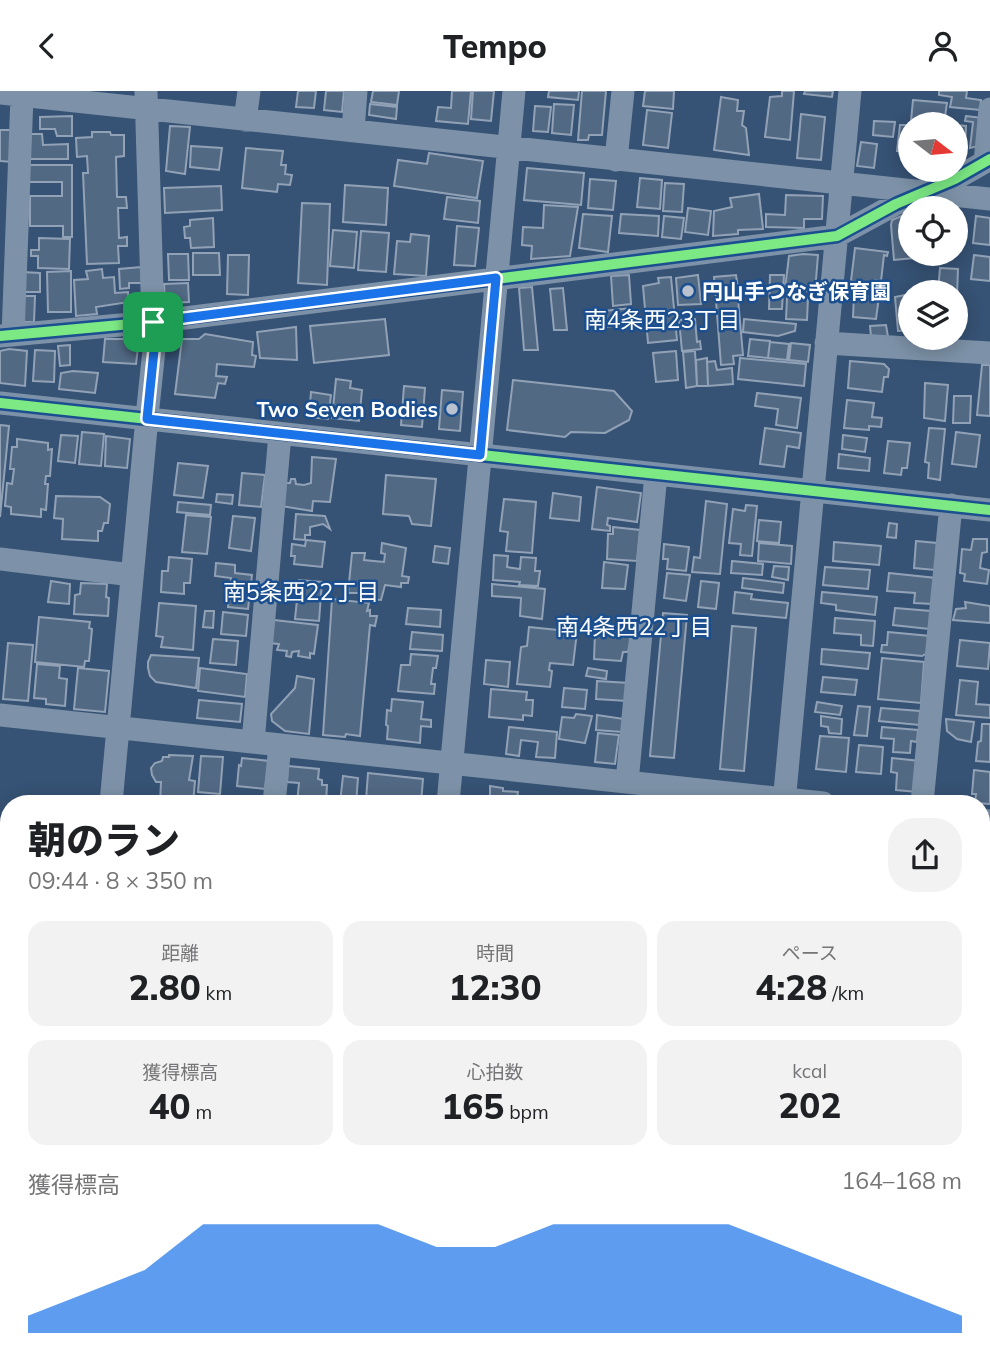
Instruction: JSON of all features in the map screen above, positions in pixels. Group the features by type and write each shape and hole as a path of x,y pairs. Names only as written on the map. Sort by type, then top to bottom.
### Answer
{"street":[{"path":"246,120 249,91"},
{"path":"353,131 356,91"},
{"path":"449,795 514,91"},
{"path":"616,159 623,91"},
{"path":"785,795 850,91"},
{"path":"990,109 987,160 956,179 926,191 896,204 837,236 153,322 7,336 11,95 146,100 246,120 926,191 990,199"},
{"path":"112,795 156,331 153,322 146,100"},
{"path":"827,344 990,353"},
{"path":"0,403 990,509"},
{"path":"253,742 280,434"},
{"path":"627,782 656,474"},
{"path":"923,795 951,505"},
{"path":"0,559 132,575"},
{"path":"0,715 627,782 655,794 673,795"},
{"path":"275,795 280,745"}],"building":[{"path":"298,91 316,91 314,108 296,107"},
{"path":"326,91 344,91 342,112 324,110"},
{"path":"373,91 399,91 397,105 371,102"},
{"path":"452,91 471,91 468,124 436,121 438,107 451,108"},
{"path":"473,91 494,91 491,121 471,119"},
{"path":"549,91 579,91 578,100 548,97"},
{"path":"582,91 606,91 602,135 589,135 588,140 578,140"},
{"path":"645,91 674,91 673,109 643,106"},
{"path":"782,91 794,91 790,140 765,137 770,97 782,96"},
{"path":"805,91 833,91 832,97 804,94"},
{"path":"939,91 967,91 966,98 981,100 980,110 950,107 952,97 939,95"},
{"path":"721,97 738,100 737,111 744,111 742,125 746,128 749,155 714,150"},
{"path":"913,100 947,103 946,112 912,112"},
{"path":"370,104 397,107 396,119 369,115"},
{"path":"554,104 574,105 571,135 552,133"},
{"path":"535,106 551,107 548,132 533,131"},
{"path":"647,110 672,113 668,148 643,145"},
{"path":"801,114 825,117 821,160 797,158"},
{"path":"72,116 72,136 57,136 55,129 40,129 40,117"},
{"path":"968,116 983,118 979,146 970,148 973,122 968,121"},
{"path":"874,121 895,122 893,137 873,135"},
{"path":"170,126 190,127 185,174 166,171"},
{"path":"0,130 14,130 12,162 0,161"},
{"path":"92,132 124,135 124,156 116,157 117,197 126,197 127,208 118,208 119,238 127,237 127,246 118,246 119,263 87,264 83,173 88,173 87,156 77,157 76,138 92,137"},
{"path":"27,134 42,134 43,145 68,144 68,159 28,159"},
{"path":"861,142 877,144 874,168 857,166"},
{"path":"191,146 222,148 219,170 190,167"},
{"path":"246,148 283,151 281,165 286,165 285,174 292,175 290,185 278,184 277,192 242,188"},
{"path":"429,153 483,161 477,198 394,186 398,160 427,164"},
{"path":"28,165 72,165 72,237 63,237 63,226 30,226 30,196 62,196 62,182 28,182"},
{"path":"527,168 584,173 581,205 524,200"},
{"path":"640,178 662,180 660,209 637,207"},
{"path":"590,179 616,181 613,210 588,208"},
{"path":"665,183 684,184 682,212 663,211"},
{"path":"345,185 388,188 386,225 343,222"},
{"path":"221,186 222,210 165,213 164,188"},
{"path":"759,194 763,229 738,230 738,234 713,236 714,211 732,207 730,198"},
{"path":"786,195 823,196 822,219 804,219 804,228 766,227 766,214 785,215"},
{"path":"447,197 480,201 478,223 444,219"},
{"path":"302,203 330,204 327,285 298,283"},
{"path":"544,205 578,207 570,256 531,259 532,246 522,245 523,227 543,228"},
{"path":"688,208 711,211 708,235 685,232"},
{"path":"583,214 612,216 608,252 579,248"},
{"path":"621,214 659,216 658,236 619,233"},
{"path":"664,216 684,218 681,239 662,237"},
{"path":"976,216 990,218 990,245 973,243"},
{"path":"213,218 214,247 191,248 190,238 185,238 184,227 190,226 190,220"},
{"path":"898,218 898,260 894,260 892,220"},
{"path":"457,226 479,228 475,266 454,265"},
{"path":"333,230 357,232 354,268 330,266"},
{"path":"361,231 389,233 386,272 358,270"},
{"path":"411,234 429,236 426,276 394,274 397,241 410,242"},
{"path":"39,238 70,239 69,269 38,268 38,256 31,256 31,250 39,250"},
{"path":"855,248 888,252 887,256 884,255 881,281 875,280 874,284 851,281"},
{"path":"193,253 219,253 220,275 193,275"},
{"path":"168,254 188,254 189,280 169,280"},
{"path":"228,255 249,255 248,295 227,294"},
{"path":"818,255 815,292 785,289 789,256"},
{"path":"974,255 990,257 990,281 971,279"},
{"path":"141,267 142,283 129,283 129,288 120,289 119,269"},
{"path":"940,268 958,269 958,280 939,280"},
{"path":"102,269 103,278 114,277 115,293 128,292 129,302 96,307 97,314 76,316 74,280 88,279 86,271"},
{"path":"71,271 71,312 48,312 47,272"},
{"path":"22,272 40,273 40,292 21,292"},
{"path":"629,275 631,304 613,306 611,276"},
{"path":"698,275 701,304 678,305 676,278"},
{"path":"736,275 739,296 716,298 714,277"},
{"path":"770,275 784,275 782,309 769,309"},
{"path":"671,277 677,340 648,343 643,286 659,283 658,278"},
{"path":"188,283 189,302 165,303 164,284"},
{"path":"532,287 538,350 524,350 519,288"},
{"path":"563,288 567,330 554,330 550,289"},
{"path":"854,295 879,297 876,319 853,317"},
{"path":"19,296 35,296 34,322 19,322"},
{"path":"898,296 898,331 895,297"},
{"path":"787,297 808,298 807,320 786,319"},
{"path":"738,299 743,355 733,356 734,364 721,365 716,301"},
{"path":"631,308 632,324 605,327 604,311"},
{"path":"385,319 389,355 314,363 310,326"},
{"path":"695,319 697,342 700,341 701,349 682,351 679,320"},
{"path":"744,319 796,324 795,331 778,336 743,332"},
{"path":"886,325 888,337 871,337 870,326"},
{"path":"296,327 297,360 260,358 257,332"},
{"path":"205,334 253,342 252,355 256,356 254,367 217,364 216,376 227,377 225,384 218,383 215,398 175,394 182,339 199,339"},
{"path":"105,339 139,339 136,364 103,362"},
{"path":"750,339 770,341 768,358 748,356"},
{"path":"770,342 789,344 787,360 768,358"},
{"path":"791,343 810,345 808,362 789,360"},
{"path":"70,345 70,365 60,366 58,346"},
{"path":"35,350 55,351 54,382 33,381"},
{"path":"0,351 27,351 25,386 0,383"},
{"path":"676,351 678,380 656,382 653,353"},
{"path":"695,351 697,386 686,388 683,352"},
{"path":"707,358 708,386 697,386 696,360"},
{"path":"740,358 806,364 804,386 738,379"},
{"path":"715,361 717,370 732,368 733,384 708,386 707,362"},
{"path":"850,361 884,364 889,369 888,377 884,377 882,392 848,388"},
{"path":"982,365 990,365 990,416 977,415"},
{"path":"61,373 98,373 95,393 59,389"},
{"path":"336,379 351,381 350,388 362,390 359,421 332,418"},
{"path":"513,380 614,391 632,411 629,420 605,433 571,432 565,437 507,430"},
{"path":"925,383 948,385 945,421 924,418"},
{"path":"404,386 425,388 422,427 401,425"},
{"path":"442,390 463,392 460,431 439,429"},
{"path":"311,392 331,395 328,419 309,417"},
{"path":"757,393 801,398 797,428 776,425 778,409 755,406"},
{"path":"954,396 971,396 970,423 953,423"},
{"path":"847,400 874,403 872,417 882,418 881,427 869,426 869,430 844,428"},
{"path":"0,425 9,426 0,517"},
{"path":"765,428 801,433 799,448 787,446 784,467 760,464"},
{"path":"929,428 945,429 940,480 928,478 929,463 925,462"},
{"path":"82,432 104,434 101,466 79,464"},
{"path":"956,432 980,435 976,467 952,464"},
{"path":"61,435 78,436 75,463 58,461"},
{"path":"843,435 867,438 865,452 842,449"},
{"path":"106,436 130,439 127,468 105,466"},
{"path":"17,439 48,443 48,450 52,449 50,476 46,476 45,484 48,484 46,510 41,509 41,517 11,514 11,507 5,506 7,483 12,484 14,469 10,469 12,447 17,447"},
{"path":"888,441 910,443 907,468 902,468 901,475 884,473"},
{"path":"839,454 870,458 869,471 838,468"},
{"path":"312,457 336,459 330,502 313,501 312,511 281,506 284,483 295,479 296,484 311,483"},
{"path":"178,463 208,466 203,498 174,495"},
{"path":"242,473 265,475 261,507 239,505"},
{"path":"386,475 436,479 431,526 412,524 409,516 383,514"},
{"path":"597,487 641,493 637,522 608,518 610,531 592,529"},
{"path":"553,493 581,497 579,521 550,518"},
{"path":"217,494 233,495 232,504 216,502"},
{"path":"56,496 100,497 110,504 108,523 104,523 102,531 98,531 98,541 62,539 63,519 54,518"},
{"path":"504,499 536,502 532,553 506,551 508,532 500,531"},
{"path":"706,501 727,504 720,574 692,572 694,557 700,558"},
{"path":"178,502 211,505 210,515 177,512"},
{"path":"746,505 757,506 752,556 740,555 741,544 729,543 733,509 745,511"},
{"path":"296,514 325,516 330,529 323,524 310,527 310,535 305,535 305,540 294,539"},
{"path":"186,515 211,517 207,554 182,552"},
{"path":"233,516 255,518 251,551 229,548"},
{"path":"759,520 781,522 779,543 757,541"},
{"path":"889,523 897,524 896,538 887,537"},
{"path":"613,527 640,530 637,561 607,559 608,534 613,534"},
{"path":"973,539 987,539 987,552 982,553 980,568 989,570 987,584 964,581 965,574 960,573 962,549 971,550"},
{"path":"306,540 325,542 322,567 294,564 295,556 291,556 292,544 305,546"},
{"path":"916,541 937,543 935,570 914,568"},
{"path":"834,542 881,546 879,565 833,561"},
{"path":"382,543 406,548 402,576 409,577 408,583 401,583 401,587 385,585 381,600 362,598 362,593 348,593 352,553 365,553 364,560 384,562"},
{"path":"759,543 792,546 791,564 758,561"},
{"path":"664,544 689,547 686,571 667,569 668,559 663,559"},
{"path":"435,546 450,548 448,564 433,562"},
{"path":"494,555 508,556 507,567 520,569 521,557 536,558 535,571 540,571 538,586 493,580"},
{"path":"169,557 192,559 190,583 184,583 184,594 161,592 162,571 168,571"},
{"path":"732,561 763,564 762,575 731,573"},
{"path":"604,562 628,565 625,589 602,588"},
{"path":"216,563 235,565 235,573 252,575 248,609 228,607 231,578 215,576"},
{"path":"774,566 789,567 788,580 772,577"},
{"path":"825,567 870,570 868,589 823,585"},
{"path":"667,573 690,575 686,601 664,598"},
{"path":"889,573 936,578 933,604 914,603 915,593 887,591"},
{"path":"743,578 784,583 783,593 742,588"},
{"path":"299,580 322,582 319,621 295,619"},
{"path":"51,581 70,584 69,604 48,602"},
{"path":"701,581 719,583 716,609 698,607"},
{"path":"81,583 107,584 108,616 74,614 75,595 80,594"},
{"path":"492,584 545,589 542,619 520,616 521,598 492,596"},
{"path":"735,592 752,594 751,599 788,603 786,618 733,613"},
{"path":"822,592 877,597 875,615 836,610 836,605 821,603"},
{"path":"332,599 369,603 367,611 370,610 370,616 377,616 375,626 370,625 360,736 323,735"},
{"path":"965,602 990,606 990,623 953,620 956,609 966,608"},
{"path":"159,603 196,606 193,650 161,647 163,637 156,636"},
{"path":"408,608 441,610 440,627 406,624"},
{"path":"895,608 931,611 929,629 893,625"},
{"path":"205,611 214,611 213,628 203,627"},
{"path":"223,612 248,615 246,636 221,634"},
{"path":"663,613 687,615 674,758 650,756"},
{"path":"39,617 90,622 89,628 92,629 89,661 85,661 84,667 35,662"},
{"path":"835,618 875,621 873,646 861,645 861,635 834,633"},
{"path":"274,620 318,625 314,654 310,653 310,658 298,656 299,651 292,652 291,657 286,656 287,651 277,650 279,644 270,643"},
{"path":"732,626 756,628 744,771 720,769"},
{"path":"529,627 577,632 573,665 550,663 550,687 517,684 521,647 527,646"},
{"path":"412,632 443,635 442,651 410,649"},
{"path":"595,632 632,634 628,652 623,652 621,661 594,659"},
{"path":"888,632 930,636 929,652 922,656 881,652 882,645 887,645"},
{"path":"213,639 238,641 236,665 210,663"},
{"path":"960,640 990,643 988,669 957,666"},
{"path":"8,643 33,645 28,701 3,699"},
{"path":"822,649 870,653 868,669 821,664"},
{"path":"411,654 438,656 431,684 435,684 434,694 398,691 401,665 410,665"},
{"path":"151,655 199,658 196,688 156,682 150,676 148,668"},
{"path":"882,658 924,662 921,703 878,699"},
{"path":"486,660 510,662 508,687 484,684"},
{"path":"37,664 60,666 59,678 67,679 65,706 46,704 46,699 34,698"},
{"path":"78,668 109,671 105,712 74,709"},
{"path":"200,668 247,674 245,697 198,691"},
{"path":"588,668 607,671 606,679 586,676"},
{"path":"297,676 314,679 309,734 285,731 272,721 271,714 295,688"},
{"path":"823,677 857,680 855,695 821,692"},
{"path":"960,680 978,682 976,704 990,705 990,718 956,715"},
{"path":"597,681 629,683 627,701 596,699"},
{"path":"564,688 587,690 585,709 562,707"},
{"path":"491,689 527,692 526,700 533,700 532,716 523,715 523,720 489,717"},
{"path":"392,699 423,702 421,719 431,720 431,727 421,726 420,743 387,739 387,710 391,711"},
{"path":"199,700 242,704 240,722 197,718"},
{"path":"817,702 842,706 840,715 815,712"},
{"path":"858,706 870,707 867,736 854,735"},
{"path":"881,708 920,711 919,725 879,721"},
{"path":"576,714 592,716 585,743 559,739 562,717 574,718"},
{"path":"597,715 624,719 622,732 596,730"},
{"path":"821,716 842,719 841,734 829,733 828,727 821,726"},
{"path":"946,719 974,722 971,742 957,739 947,731"},
{"path":"982,724 990,724 990,762 976,761"},
{"path":"509,727 557,732 555,758 536,757 538,742 521,740 519,756 506,754"},
{"path":"882,727 918,730 917,742 911,741 910,753 893,752 894,739 881,738"},
{"path":"598,733 619,735 615,764 595,762"},
{"path":"820,736 849,738 846,772 816,769"},
{"path":"859,745 883,747 881,774 856,772"},
{"path":"193,756 189,780 195,781 194,795 160,795 161,782 156,782 151,768 162,761 163,757"},
{"path":"201,756 223,757 220,794 198,792"},
{"path":"242,758 269,761 265,789 237,786"},
{"path":"892,758 920,761 917,792 896,790 897,773 891,772"},
{"path":"288,766 319,769 318,779 322,780 322,785 327,785 326,795 298,795 299,783 287,782"},
{"path":"974,770 990,772 990,795 972,794"},
{"path":"368,773 423,779 422,795 366,795"},
{"path":"343,776 358,778 357,795 341,795"},
{"path":"490,786 503,788 503,791 518,792 517,795 490,795"}],"cycle path":[{"path":"0,336 153,322 837,236 896,204 955,179 990,159"},
{"path":"0,403 990,510"}],"place":[{"name":"円山手つなぎ保育園","path":"688,291"},
{"name":"Two Seven Bodies","path":"452,409"}],"district":[{"name":"南4条西23丁目","path":"662,319"},
{"name":"南5条西22丁目","path":"301,591"},
{"name":"南4条西22丁目","path":"634,626"}],"route":[{"path":"496,278 480,455 147,419 156,331 153,322 496,278"}]}
